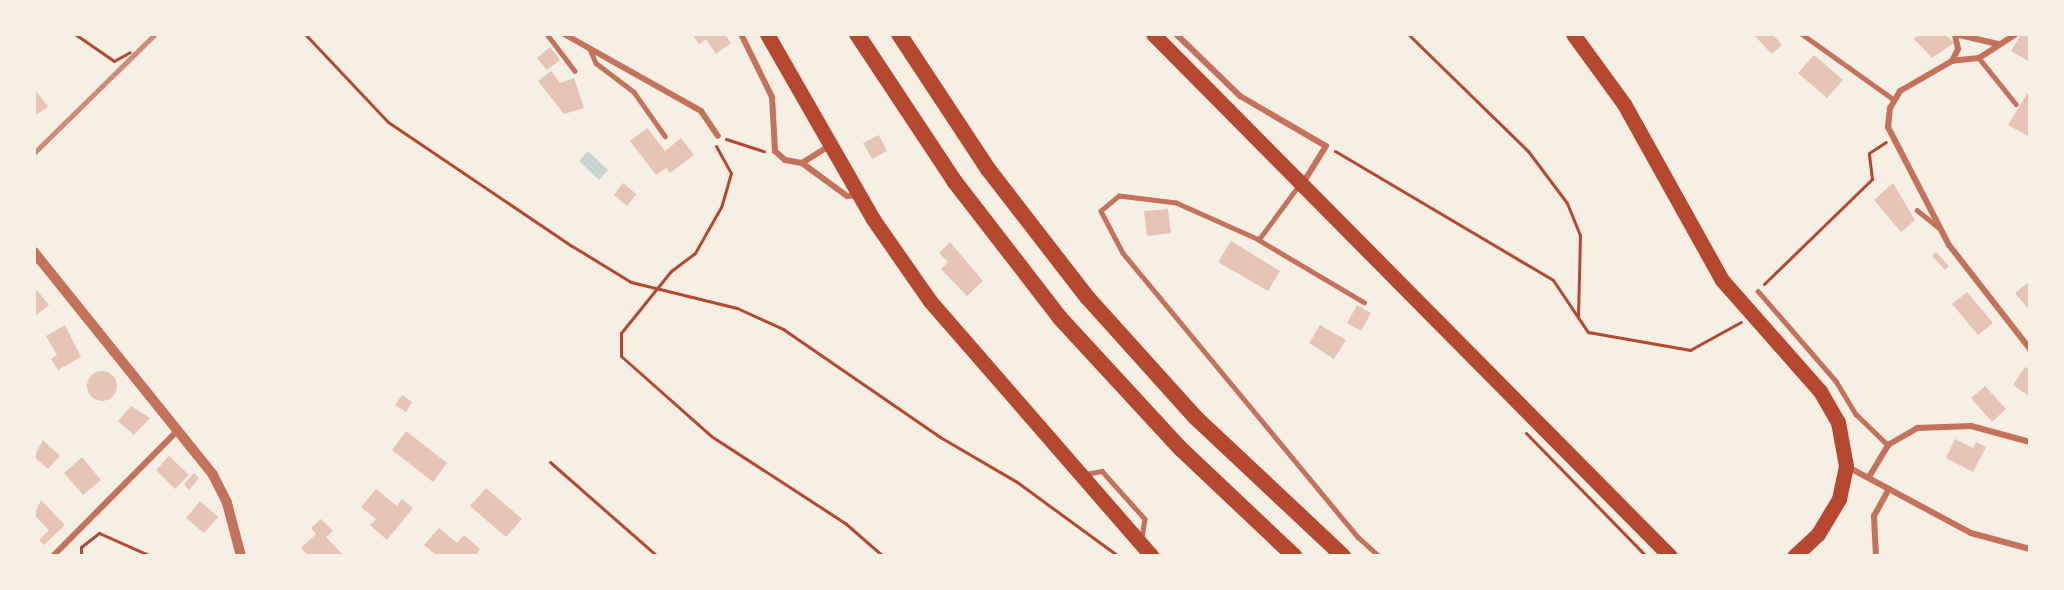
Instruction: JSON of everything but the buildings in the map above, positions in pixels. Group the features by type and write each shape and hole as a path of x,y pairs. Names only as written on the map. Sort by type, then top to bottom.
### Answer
{"highway":[{"path":"856,34 955,182 1060,318 1181,449 1294,555"},
{"path":"899,34 988,169 1087,297 1202,423 1343,555"}],"main road":[{"path":"767,34 858,195 930,301 1147,550"},
{"path":"1153,34 1532,419 1670,555"},
{"path":"1573,34 1624,104 1695,236 1751,317 1829,404 1846,466 1834,512 1794,555"}],"street":[{"path":"564,34 700,111 718,136"},
{"path":"741,34 772,97 775,151 785,160 802,163 847,196 858,195"},
{"path":"1176,34 1240,96 1326,146 1301,184"},
{"path":"2016,34 1979,58 1952,62 1893,99 1888,116 1893,140 1940,229 1979,290 2030,349"},
{"path":"1952,62 1958,49 1955,35 1998,44"},
{"path":"802,163 829,146"},
{"path":"34,252 177,430 227,503 241,555"},
{"path":"1869,477 1888,445 1917,428 1940,423 2030,442"},
{"path":"53,555 177,430"},
{"path":"1846,466 1971,533 2030,549"},
{"path":"1876,555 1874,516 1889,489"}],"lane":[{"path":"547,34 575,71"},
{"path":"1802,34 1893,99"},
{"path":"590,49 596,63 634,92 665,136"},
{"path":"1979,58 2016,104"},
{"path":"1259,240 1301,184"},
{"path":"1364,302 1259,240 1176,202 1119,196 1101,211 1136,268 1358,537 1379,555"},
{"path":"1917,210 1940,229"},
{"path":"1758,291 1836,381 1856,414 1888,445"}],"path":[{"path":"75,34 114,61 130,52"},
{"path":"305,34 388,122 631,282 737,309 783,329 940,437 1017,482 1118,555"},
{"path":"1408,34 1528,151 1567,202 1580,235 1578,319"},
{"path":"757,152 718,136 716,149 731,173 721,207 695,253 656,289 621,333 621,356 711,436 845,523 883,555"},
{"path":"1758,291 1872,179 1869,153 1888,142"},
{"path":"1326,146 1553,280 1588,332 1690,350 1751,317"},
{"path":"1532,419 1525,428 1528,440 1646,555"},
{"path":"550,462 657,555"},
{"path":"81,555 81,547 99,533 151,555"}],"shaded area":[{"path":"588,151 608,170 599,180 579,161"}],"railway":[{"path":"34,153 155,34"}]}
